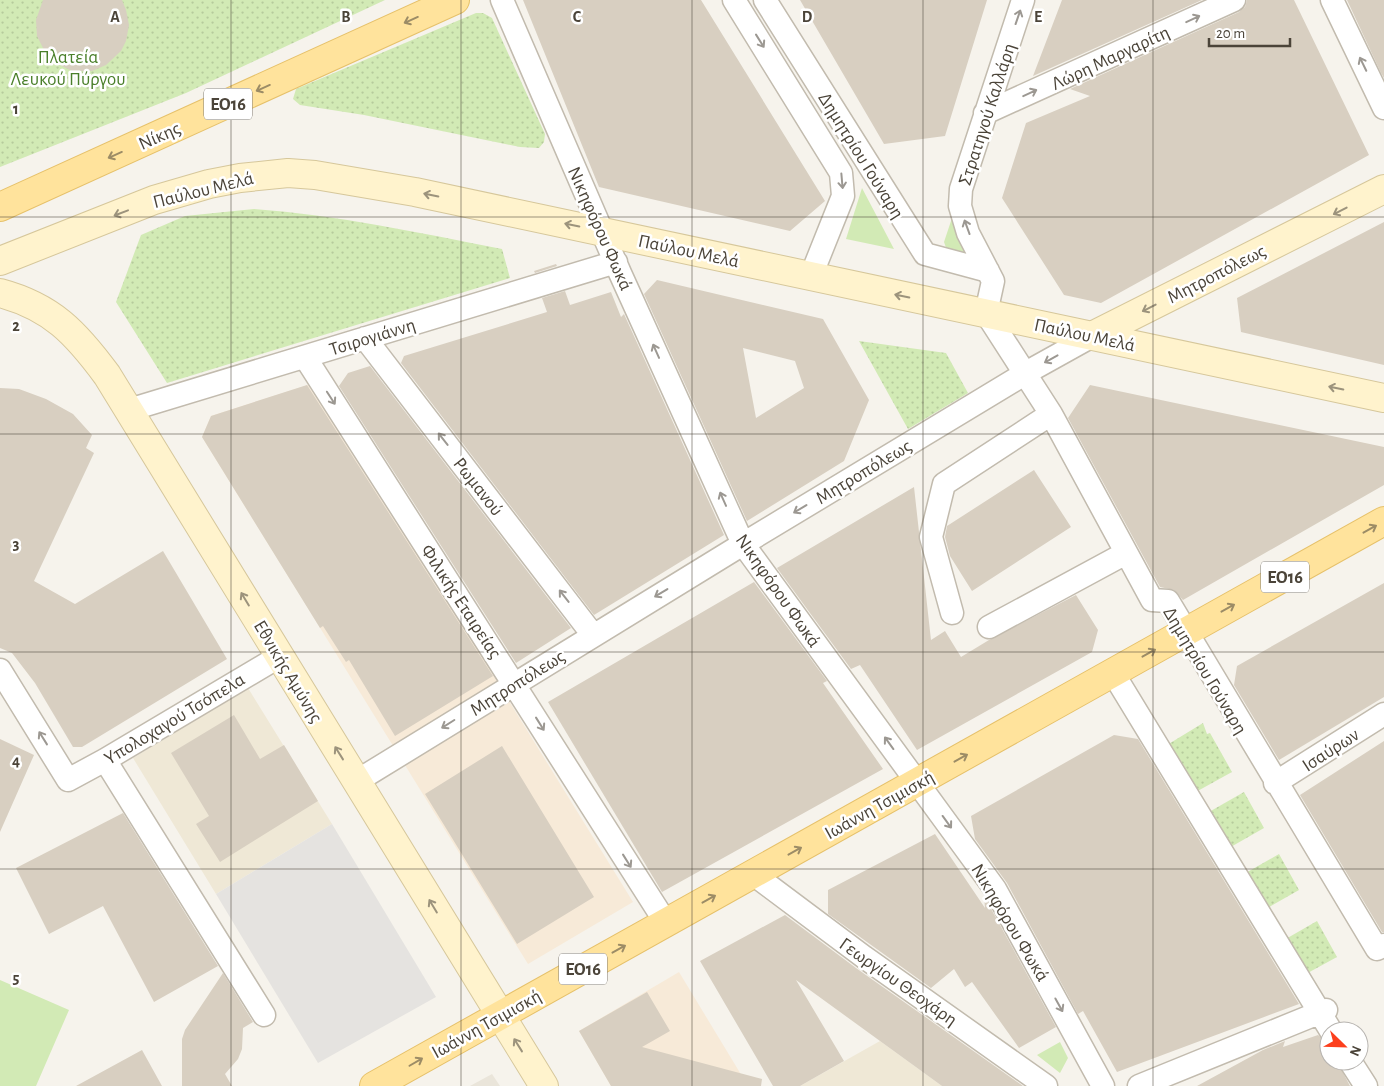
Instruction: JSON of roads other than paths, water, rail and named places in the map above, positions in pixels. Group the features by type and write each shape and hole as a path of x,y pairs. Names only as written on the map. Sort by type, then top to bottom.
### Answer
{"main road":[{"name":"Νίκης","path":"0,207 455,0"},
{"name":"Παύλου Μελά","path":"0,261 118,214 209,184 264,174 314,175 374,184 602,231 1384,398"},
{"name":"Μητροπόλεως","path":"1094,335 1384,188"},
{"path":"0,228 35,191"},
{"name":"Εθνικής Αμύνης","path":"0,293 35,305 60,320 92,355 129,410 544,1086"},
{"name":"Ιωάννη Τσιμισκή","path":"374,1086 1384,522"}],"street":[{"name":"Νικηφόρου Φωκά","path":"502,0 602,231 743,544 995,889 1103,1086"},
{"name":"Δημητρίου Γούναρη","path":"734,0 841,173 843,196 811,276"},
{"name":"Δημητρίου Γούναρη","path":"765,0 925,254 988,271"},
{"name":"Στρατηγού Καλλάρη","path":"986,313 992,281 968,232 960,206 961,189 967,164 1024,0"},
{"name":"Λώρη Μαργαρίτη","path":"985,113 1234,0"},
{"path":"1332,0 1384,108"},
{"name":"Τσιρογιάννη","path":"129,410 616,262"},
{"name":"Δημητρίου Γούναρη","path":"986,313 1051,414 1152,600 1168,601 1275,784 1377,950 1384,945"},
{"name":"Μητροπόλεως","path":"357,781 514,682 1026,373 1094,335"},
{"name":"Ρωμανού","path":"365,338 594,634"},
{"name":"Φιλικής Εταιρείας","path":"305,357 666,923"},
{"path":"952,613 931,537 944,484 1051,414"},
{"path":"989,626 1126,553"},
{"name":"Υπολοχαγού Τσόπελα","path":"0,670 68,780 106,760 280,656"},
{"path":"1113,673 1325,1018 1139,1086"},
{"name":"Ισαύρων","path":"1275,784 1384,714"},
{"path":"106,760 264,1015"},
{"name":"Γεωργίου Θεοχάρη","path":"753,874 864,957 1046,1086"},
{"path":"1356,1071 1366,1086"}],"park label":[{"name":"Πλατεία Λευκού Πύργου","path":"68,67"}]}
